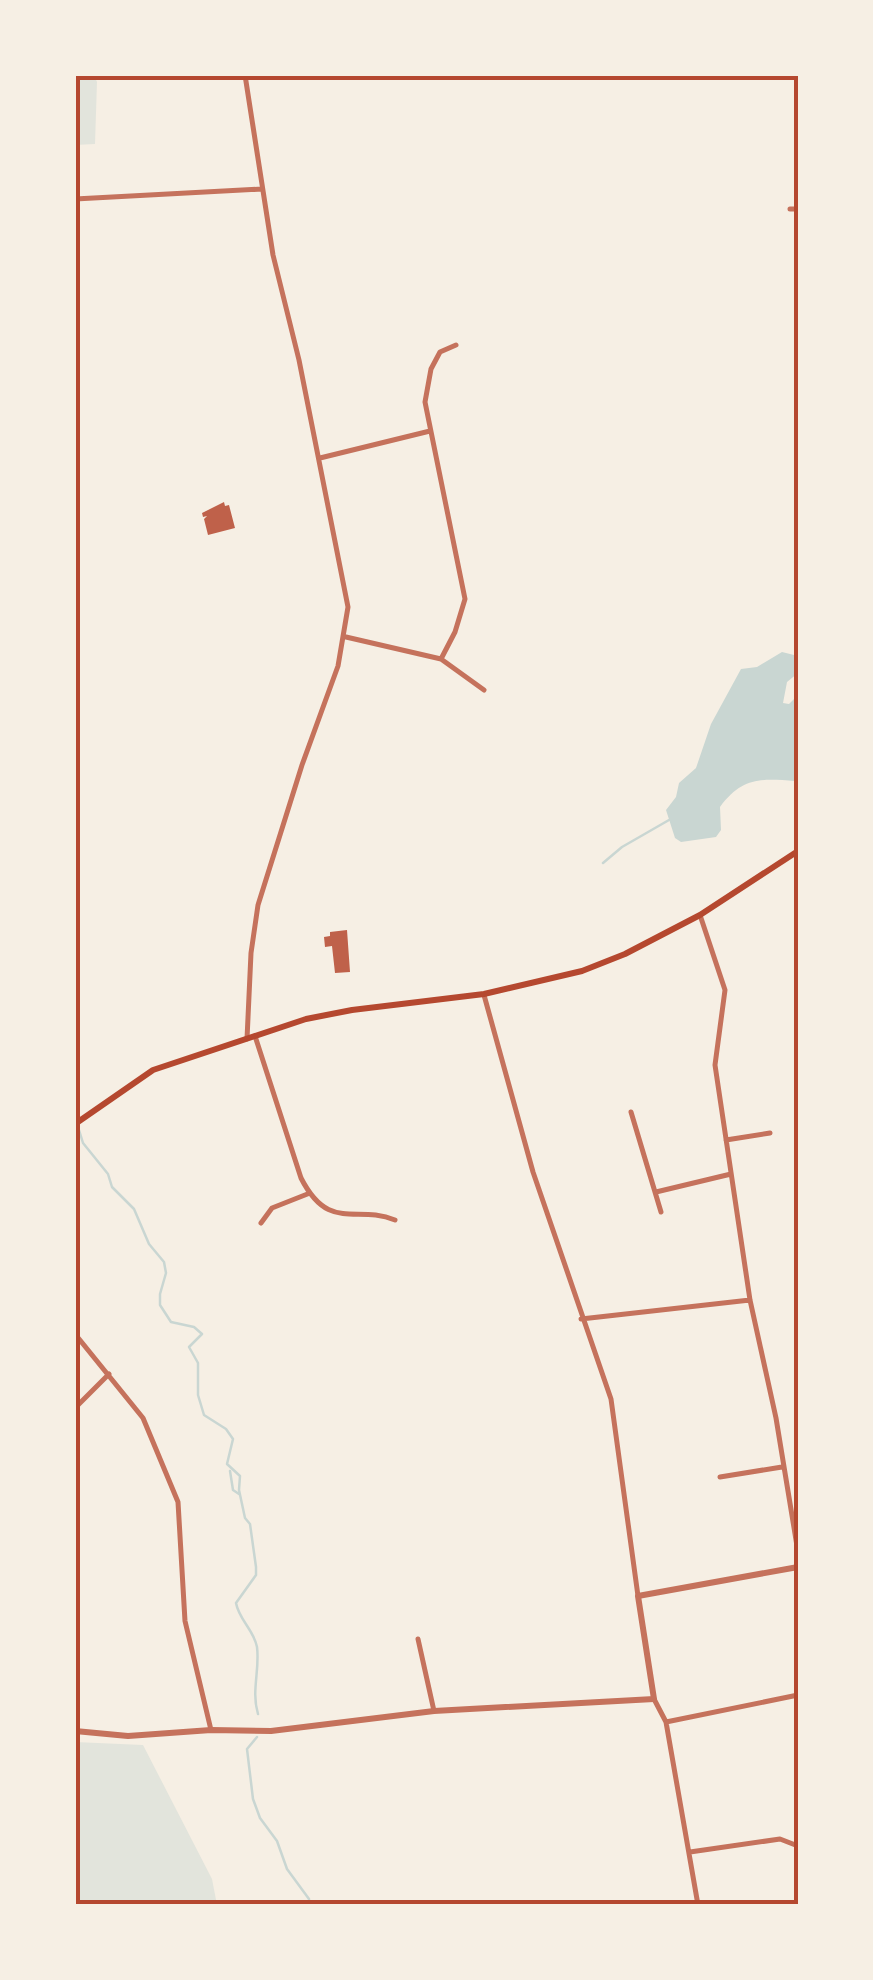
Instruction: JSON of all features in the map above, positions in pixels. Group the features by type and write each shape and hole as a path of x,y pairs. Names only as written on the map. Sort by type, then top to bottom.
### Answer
{"main road":[{"path":"75,1124 153,1070 306,1020 352,1010 484,994 582,971 700,914 798,851"}],"street":[{"path":"245,75 273,255 346,585 346,636 252,931 251,1038 310,1193 323,1205 343,1214 395,1220"},
{"path":"75,199 262,190"},
{"path":"441,659 455,632 465,598 426,402 431,369 440,352 456,345"},
{"path":"320,458 430,431"},
{"path":"346,636 441,659 484,690"},
{"path":"700,914 724,990 715,1065 750,1300 776,1418 798,1552"},
{"path":"484,994 533,1172 611,1400 654,1699 666,1722 698,1905"},
{"path":"631,1112 661,1212"},
{"path":"726,1140 770,1133"},
{"path":"655,1192 731,1174"},
{"path":"262,1222 272,1208 310,1193"},
{"path":"581,1319 750,1300"},
{"path":"75,1334 144,1418 178,1502 184,1621 211,1730"},
{"path":"75,1408 109,1374"},
{"path":"720,1477 782,1468"},
{"path":"638,1596 798,1567"},
{"path":"418,1639 434,1711"},
{"path":"666,1722 798,1695"},
{"path":"75,1731 128,1736 211,1730 271,1731 434,1711 654,1699"},
{"path":"690,1852 780,1839 798,1846"}],"shaded area":[{"path":"75,75 94,75 97,82 95,144 75,145"},
{"path":"782,652 798,656 798,673 787,682 783,703 789,704 798,695 795,781 763,780 745,785 720,807 721,830 716,837 681,842 675,838 666,810 676,797 679,783 696,768 711,724 741,669 757,667"},
{"path":"75,1742 143,1745 212,1879 217,1905 75,1905"}],"building":[{"path":"224,502 229,505 235,528 208,535 204,519 207,516 202,513"},
{"path":"347,930 350,972 335,973 332,946 325,947 324,937 330,936 330,932"}],"waterway":[{"path":"603,863 622,847 669,820"},
{"path":"79,1130 83,1143 108,1174 112,1187 134,1209 149,1244 164,1262 166,1273 160,1305 171,1322 194,1327 202,1334 189,1347 198,1363 198,1395 204,1415 226,1429 233,1439 227,1464 240,1476 239,1490 250,1524 256,1575 236,1603 257,1647 258,1714"},
{"path":"230,1471 233,1490 239,1494"},
{"path":"257,1737 247,1749 253,1799 309,1905"}]}
